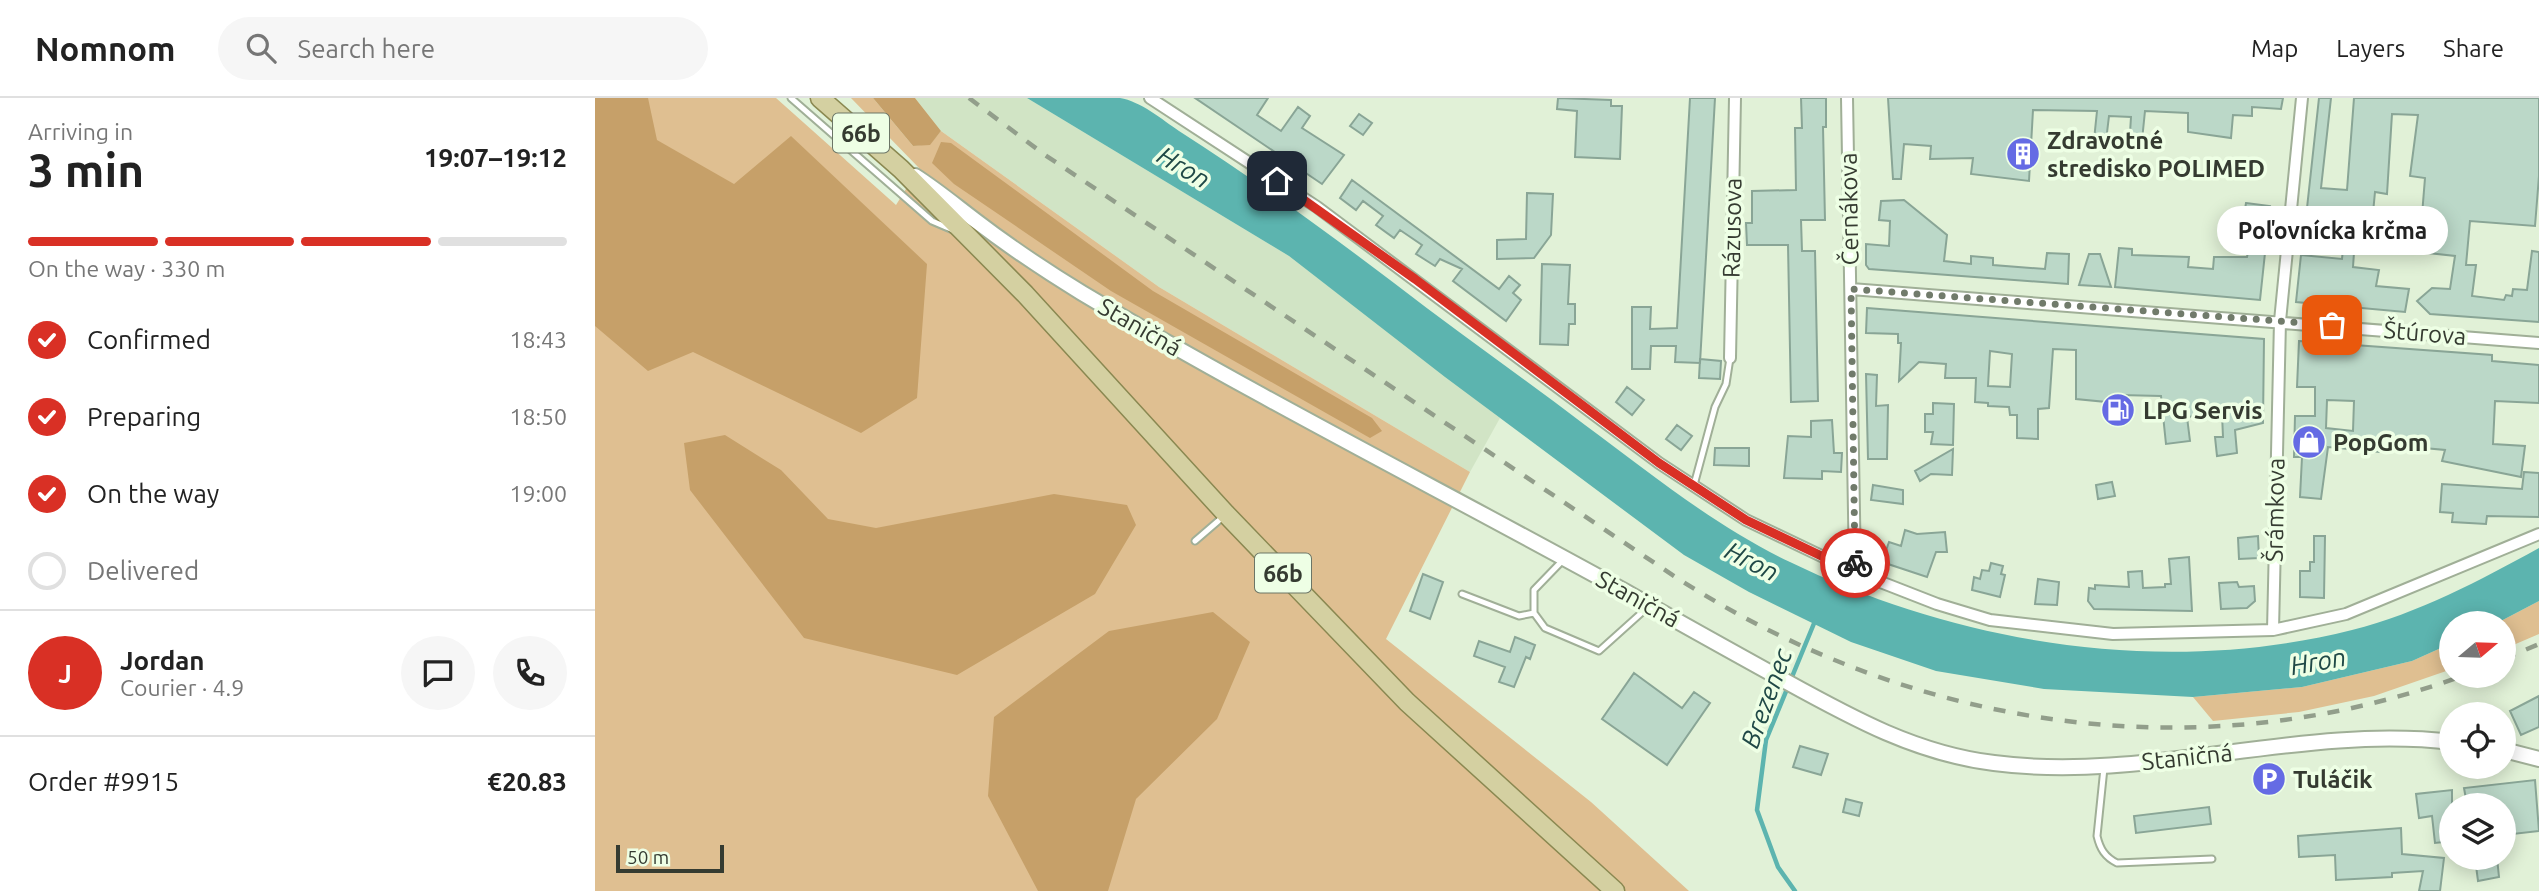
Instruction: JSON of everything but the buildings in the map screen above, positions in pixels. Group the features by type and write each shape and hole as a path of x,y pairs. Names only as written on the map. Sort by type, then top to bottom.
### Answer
{"main road":[{"name":"66b","path":"820,98 901,169 1025,294 1226,514 1407,702 1615,891"}],"street":[{"path":"1150,98 1317,207 1693,486 1746,520 1855,572 1937,604 1990,620 2113,634 2273,630 2346,614 2539,534"},
{"name":"Rázusova","path":"1730,358 1735,98"},
{"name":"Černákova","path":"1847,98 1855,572"},
{"name":"Šrámkova","path":"2273,630 2280,321 2302,98"},
{"name":"Staničná","path":"901,169 934,188 1012,248 1181,351 1878,730 1950,755 1995,764 2054,767 2104,765 2346,740 2439,740"},
{"name":"Štúrova","path":"1851,289 2539,343"},
{"path":"2516,753 2539,759"}],"lane":[{"path":"791,98 932,221 969,238"},
{"path":"1693,486 1714,407 1726,384 1730,358"},
{"path":"1195,541 1226,514"},
{"path":"1565,558 1534,590 1534,613 1545,628 1599,651 1649,605"},
{"path":"1462,594 1519,616 1534,613"},
{"path":"2104,765 2097,836 2105,855 2117,863 2212,859"}],"shaded area":[{"path":"595,98 776,98 896,205 919,168 851,98 873,98 913,146 930,144 941,131 1159,287 1470,472 1386,639 1591,802 1689,891 595,891"},
{"path":"595,98 648,98 657,140 734,184 791,136 927,264 917,398 861,433 693,352 648,371 595,326"},
{"path":"873,98 915,98 941,131 930,145 913,146"},
{"path":"915,98 1027,98 1289,256 1500,418 1470,472 1159,287 941,131"},
{"path":"941,142 951,143 1153,291 1372,418 1382,431 1370,438 1111,291 954,184 932,163"},
{"path":"725,435 781,470 828,519 876,528 1054,494 1127,505 1136,525 1095,594 957,675 804,638 690,490 684,443"},
{"path":"2539,601 2539,634 2517,643 2517,613"},
{"path":"1213,612 1250,642 1217,719 1136,799 1108,891 1038,891 988,796 994,717 1109,631"},
{"path":"2439,649 2439,674 2374,696 2299,712 2213,721 2193,697 2302,687 2412,661"}],"water":[{"name":"Hron","path":"1027,98 1120,98 1143,107 1315,224 1659,480 1736,533 1790,562 1856,591 1924,614 1994,632 2065,645 2137,651 2209,651 2281,644 2352,630 2401,615 2471,584 2539,548 2539,601 2517,613 2439,611 2439,649 2412,661 2302,687 2193,697 2044,689 1936,671 1851,642 1749,592 1684,555 1445,377 1289,256"}],"waterway":[{"name":"Brezenec","path":"1795,891 1778,867 1757,810 1766,740 1815,621"}],"railway":[{"path":"969,98 1045,155 1677,578 1768,630 1862,671 1959,701 2058,720 2159,727 2260,723 2362,706 2439,683"},
{"path":"2517,653 2539,644"}],"way so far":[{"path":"1855,563 1851,289 2332,325"}],"place":[{"name":"Zdravotné stredisko POLIMED","path":"2023,154"},
{"name":"Poľovnícka krčma","path":"2332,325"},
{"name":"LPG Servis","path":"2118,410"},
{"name":"PopGom","path":"2309,442"},
{"name":"Tuláčik","path":"2269,779"}],"route":[{"path":"1277,181 1415,279 1659,463 1746,520 1855,572 1855,563"}]}
